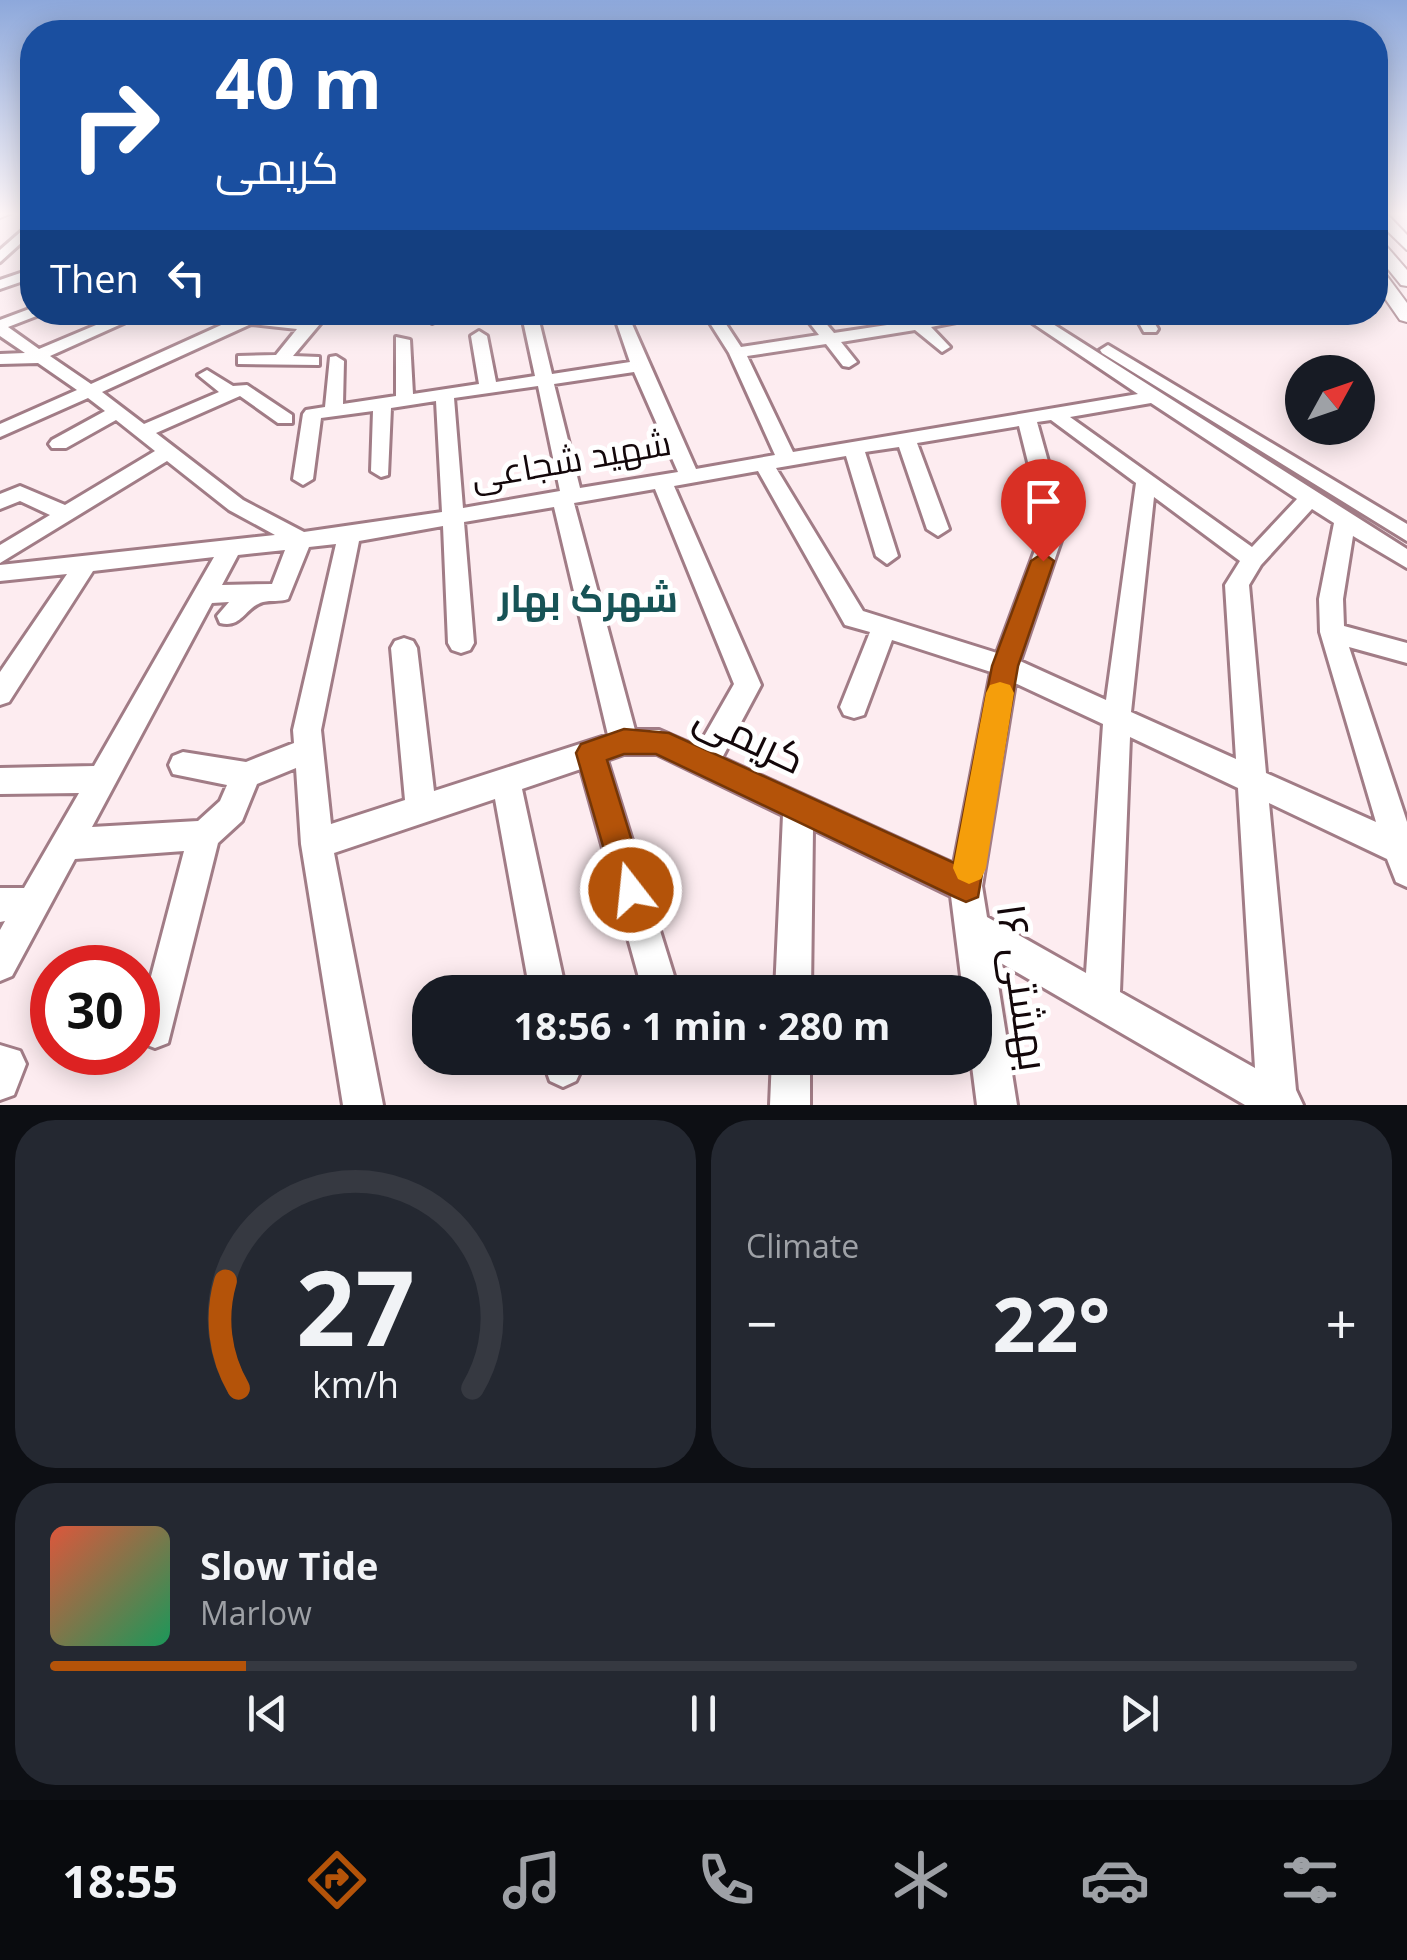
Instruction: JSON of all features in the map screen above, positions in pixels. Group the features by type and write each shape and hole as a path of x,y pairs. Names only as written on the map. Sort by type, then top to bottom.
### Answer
{"main road":[{"path":"1388,290 1407,316"}],"street":[{"path":"0,359 38,357 111,325"},
{"path":"0,431 238,325"},
{"path":"281,360 307,325"},
{"path":"533,325 567,496 624,742"},
{"path":"625,325 690,475"},
{"path":"719,325 737,353 774,460 854,618 1005,666 1252,781 1404,860"},
{"path":"820,325 848,362"},
{"path":"737,353 831,339 885,325"},
{"path":"919,325 942,347"},
{"path":"1043,325 1407,560"},
{"path":"1067,325 1407,534"},
{"path":"1148,325 1150,329"},
{"path":"0,327 90,391 236,505 300,540 280,593 205,594"},
{"path":"479,336 488,388"},
{"path":"297,339 321,340"},
{"path":"402,340 405,400"},
{"path":"178,352 207,366 232,393"},
{"path":"244,360 314,361"},
{"path":"334,411 336,361"},
{"path":"303,480 312,414 640,366"},
{"path":"142,432 241,389 285,419"},
{"path":"445,394 461,643"},
{"name":"شهید شجاعی","path":"0,573 349,535 1152,397"},
{"path":"381,472 382,404"},
{"path":"59,444 117,412"},
{"path":"1039,414 1146,481 1253,559"},
{"name":"۱۶ بهشتی","path":"997,1105 966,886 1005,666 1055,526 1039,414"},
{"path":"905,437 938,529"},
{"path":"853,446 887,556"},
{"path":"0,554 168,452"},
{"path":"662,480 748,686 704,763"},
{"path":"1102,1002 1117,718 1146,481"},
{"path":"0,502 20,493 66,514"},
{"path":"1280,1103 1237,585 1253,559 1310,498"},
{"path":"1346,520 1331,598 1332,632 1404,860"},
{"path":"349,535 307,730 317,844 363,1105"},
{"path":"0,964 17,904 66,844 231,548"},
{"path":"0,694 12,659 86,563"},
{"path":"229,616 254,594"},
{"path":"854,708 884,628"},
{"path":"1332,632 1407,653"},
{"path":"404,648 421,809"},
{"name":"کریمی","path":"317,844 624,742 659,742 966,886"},
{"path":"183,765 246,775 308,750"},
{"path":"591,753 656,975"},
{"path":"160,1010 204,835 231,811 246,775"},
{"path":"0,780 102,779"},
{"path":"506,781 545,975"},
{"path":"793,975 798,807"},
{"path":"66,844 204,835"},
{"path":"972,928 1280,1103"},
{"path":"0,1064 6,1064 0,1081"},
{"path":"790,1105 791,1075"}],"slow traffic":[{"path":"969,868 1000,693"}],"district":[{"name":"شهرک بهار","path":"588,599"}],"route":[{"path":"631,890 591,753 624,742 659,742 966,886 1005,666 1043,561"}]}
